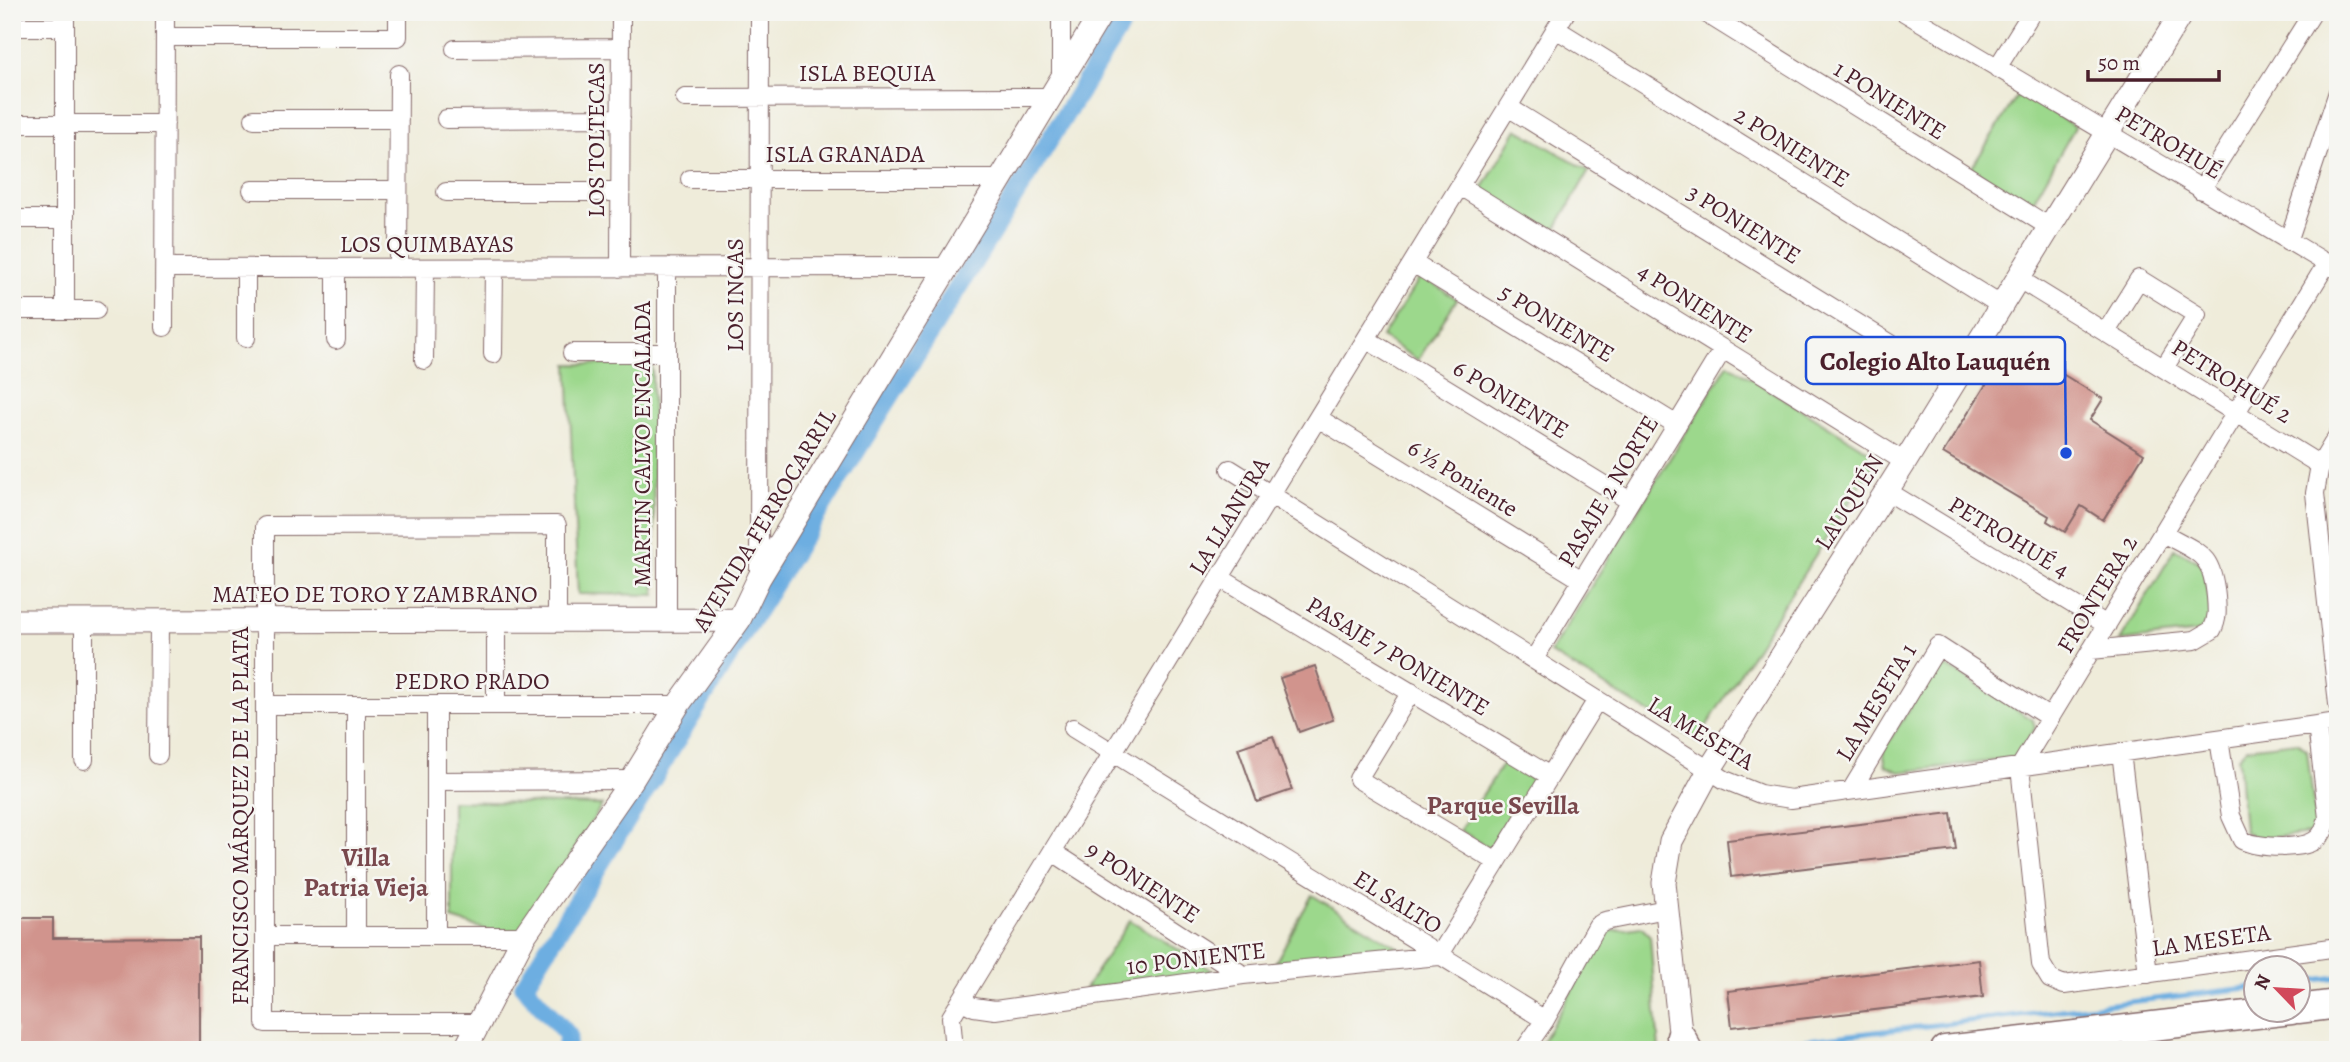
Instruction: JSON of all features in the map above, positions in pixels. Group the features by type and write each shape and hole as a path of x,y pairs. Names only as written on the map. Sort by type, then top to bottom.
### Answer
{"main road":[{"path":"2312,1007 2338,1004"},
{"path":"1945,1050 2242,1016"}],"street":[{"path":"164,327 165,12"},
{"path":"165,37 398,37 398,12"},
{"name":"LOS TOLTECAS","path":"620,268 621,12"},
{"name":"LOS INCAS","path":"759,578 760,12"},
{"path":"1055,89 1061,12"},
{"name":"AVENIDA FERROCARRIL","path":"465,1050 482,1023 524,936 632,780 678,705 739,620 759,578 945,267 1102,12"},
{"name":"LA LLANURA","path":"954,1050 951,1017 1566,12"},
{"name":"1 PONIENTE","path":"1704,12 2051,228"},
{"path":"1997,68 2032,12"},
{"name":"LAUQUÉN","path":"1681,1047 1666,909 1667,854 1710,769 2051,228 2182,12"},
{"path":"2201,190 2313,12"},
{"name":"PETROHUÉ","path":"1905,13 2332,267"},
{"path":"12,27 65,20 65,310"},
{"name":"2 PONIENTE","path":"1556,29 2002,306"},
{"path":"455,49 621,48"},
{"path":"398,74 398,268"},
{"name":"ISLA BEQUIA","path":"685,98 1055,89"},
{"path":"2288,242 2338,92"},
{"name":"3 PONIENTE","path":"1508,107 1954,383"},
{"path":"446,119 621,118"},
{"path":"254,119 398,119"},
{"path":"12,124 164,124"},
{"name":"ISLA GRANADA","path":"690,179 1000,179"},
{"name":"4 PONIENTE","path":"1460,186 1905,462"},
{"path":"252,190 398,190"},
{"path":"446,192 620,192"},
{"path":"12,219 65,219"},
{"name":"5 PONIENTE","path":"1413,263 1677,425"},
{"name":"LOS QUIMBAYAS","path":"164,268 945,267"},
{"name":"FRONTERA 2","path":"2020,767 2236,412 2332,267"},
{"path":"246,268 246,338"},
{"path":"335,340 336,268"},
{"path":"425,268 425,360"},
{"path":"493,354 494,268"},
{"name":"MARTIN CALVO ENCALADA","path":"667,268 667,620"},
{"name":"PETROHUÉ 2","path":"2019,279 2320,464"},
{"path":"2106,332 2138,279 2150,286 2197,316 2164,368"},
{"path":"12,310 96,310"},
{"name":"6 PONIENTE","path":"1366,339 1630,501"},
{"name":"PASAJE 2 NORTE","path":"1534,659 1723,349"},
{"path":"572,353 667,353"},
{"name":"6 ½ Poniente","path":"1318,418 1582,580"},
{"path":"2338,435 2320,464 2315,493 2338,704"},
{"name":"LA MESETA","path":"1230,469 1710,769 1742,788 1775,797 1791,799 2338,722"},
{"name":"PETROHUÉ 4","path":"1887,491 2106,625"},
{"name":"FRANCISCO MÁRQUEZ DE LA PLATA","path":"482,1023 265,1023 265,526 557,525 557,620"},
{"path":"2091,650 2195,640 2212,630 2217,612 2213,568 2202,556 2162,533"},
{"name":"PASAJE 7 PONIENTE","path":"1220,578 1550,776"},
{"path":"496,620 496,705"},
{"name":"MATEO DE TORO Y ZAMBRANO","path":"12,621 739,620"},
{"path":"84,621 84,760"},
{"path":"158,755 159,621"},
{"name":"LA MESETA 1","path":"1853,789 1938,646 2050,718"},
{"path":"1411,692 1358,779 1497,862"},
{"path":"1439,956 1597,700"},
{"name":"PEDRO PRADO","path":"265,705 678,705"},
{"path":"356,705 356,936"},
{"path":"436,705 436,936"},
{"path":"2219,739 2231,816 2242,841 2262,848 2301,844 2315,841 2324,830 2328,818 2317,725"},
{"name":"EL SALTO","path":"1073,728 1545,1020"},
{"path":"2121,752 2148,974"},
{"name":"LA MESETA","path":"2020,767 2041,964 2049,979 2064,985 2338,947"},
{"path":"436,781 632,780"},
{"name":"9 PONIENTE","path":"1053,852 1243,975"},
{"path":"1524,1050 1545,1020 1597,926 1605,921 1666,909"},
{"path":"265,936 524,936"},
{"name":"10 PONIENTE","path":"962,1001 974,1007 995,1010 1243,975 1439,956"}],"green space":[{"path":"2020,91 2075,127 2032,203 1971,169"},
{"path":"1517,129 1589,171 1552,235 1480,193"},
{"path":"1421,276 1457,299 1418,360 1382,337"},
{"path":"568,364 652,365 655,595 578,594"},
{"path":"1728,364 1878,457 1697,741 1550,653"},
{"path":"2175,549 2203,564 2212,616 2199,632 2120,641"},
{"path":"1948,667 2033,720 2035,728 2018,758 1900,772 1886,766 1883,751 1933,671"},
{"path":"2297,742 2307,750 2316,826 2310,833 2257,839 2244,831 2238,757 2246,748"},
{"path":"1505,760 1539,784 1495,852 1460,830"},
{"path":"452,801 602,805 519,940 452,919"},
{"path":"1312,895 1402,950 1274,965"},
{"path":"1130,920 1218,974 1085,989"},
{"path":"1641,927 1650,936 1659,1050 1537,1050 1605,935 1612,931"}],"building":[{"path":"2012,343 2103,399 2090,420 2144,454 2103,520 2081,506 2065,532 2047,521 2049,516 1943,453"},
{"path":"1315,666 1333,720 1299,732 1280,678"},
{"path":"1273,736 1292,790 1257,802 1238,748"},
{"path":"1951,813 1956,850 1731,877 1727,840"},
{"path":"12,918 53,918 53,938 199,937 199,1050 16,1050 16,1028 12,1028"},
{"path":"1979,960 1983,997 1732,1027 1728,991"}],"waterway":[{"path":"566,1050 568,1035 524,986 1129,12"},
{"path":"2312,980 2338,977"},
{"path":"1731,1049 2242,989"}],"place":[{"name":"Colegio Alto Lauquén","path":"2066,453"}],"district":[{"name":"Parque Sevilla","path":"1503,805"},
{"name":"Villa Patria Vieja","path":"366,872"}]}
